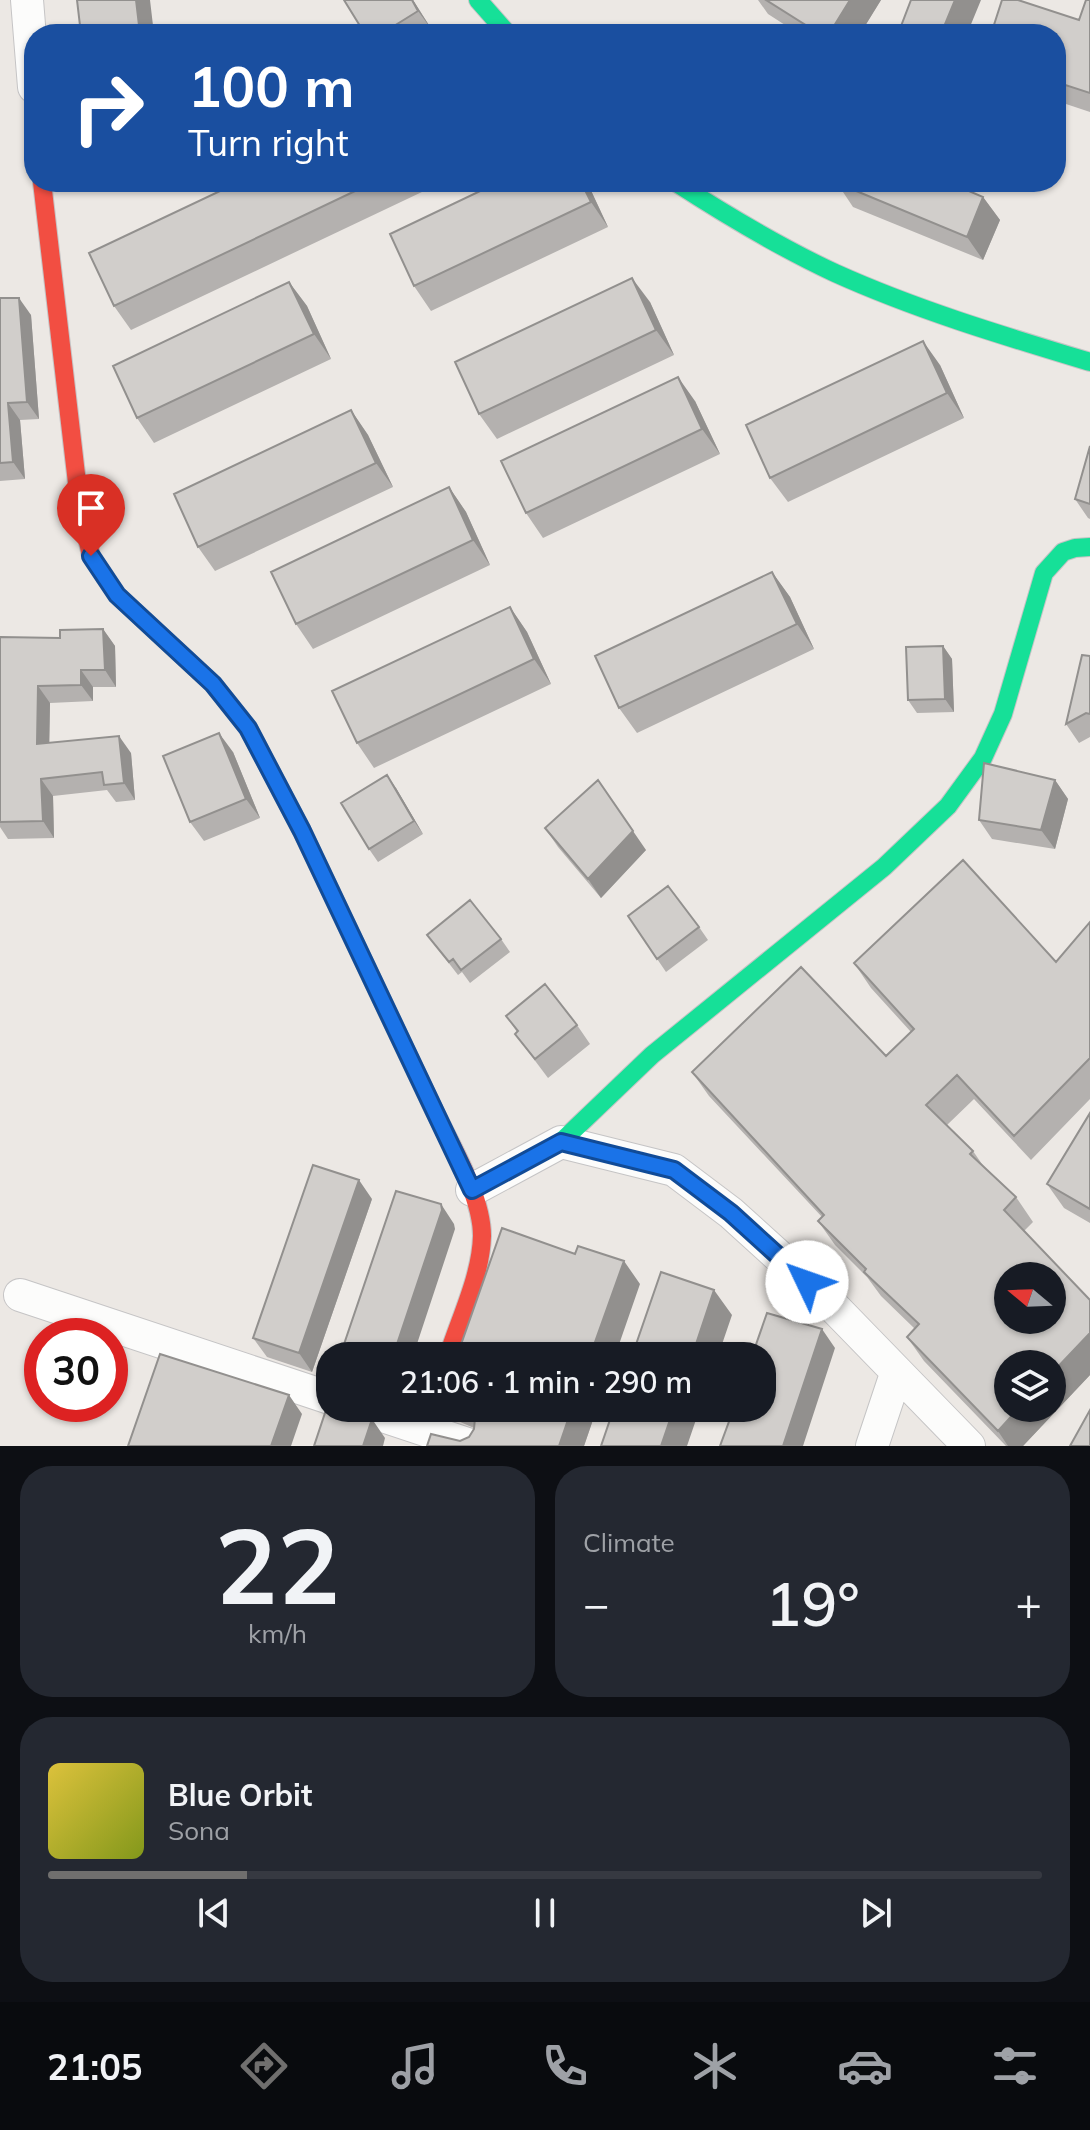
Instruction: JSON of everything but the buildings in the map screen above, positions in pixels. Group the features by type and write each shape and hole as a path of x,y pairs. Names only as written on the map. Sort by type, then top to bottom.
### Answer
{"street":[{"path":"27,0 29,24"},
{"path":"478,0 499,24"},
{"path":"43,192 71,444 91,556 117,595 213,684 248,728 302,831 472,1190 482,1233 479,1262 453,1342"},
{"path":"690,192 735,221 804,258 970,324 1090,362"},
{"path":"472,1190 561,1142 603,1097 912,844 949,806 983,759 1006,709 1044,573 1053,558 1073,546 1090,547"},
{"path":"561,1142 674,1170 731,1213 826,1299 969,1446"},
{"path":"20,1295 316,1393"},
{"path":"872,1446 896,1374"},
{"path":"405,1422 473,1446"}],"traffic: fast":[{"path":"478,0 499,24"},
{"path":"691,192 753,230 835,273 929,311 1090,362"},
{"path":"561,1142 652,1055 884,867 948,806 983,758 1003,714 1044,573 1063,552 1090,547"},
{"path":"105,577 117,595 213,684 248,728 302,831 433,1108"}],"traffic: jam":[{"path":"43,192 79,500 91,556 105,577"},
{"path":"433,1108 471,1187 481,1220 481,1251 474,1282 453,1342"}],"route":[{"path":"91,556 117,595 213,684 248,728 302,831 472,1190 561,1142 609,1152 674,1170 731,1213 807,1282"}]}
